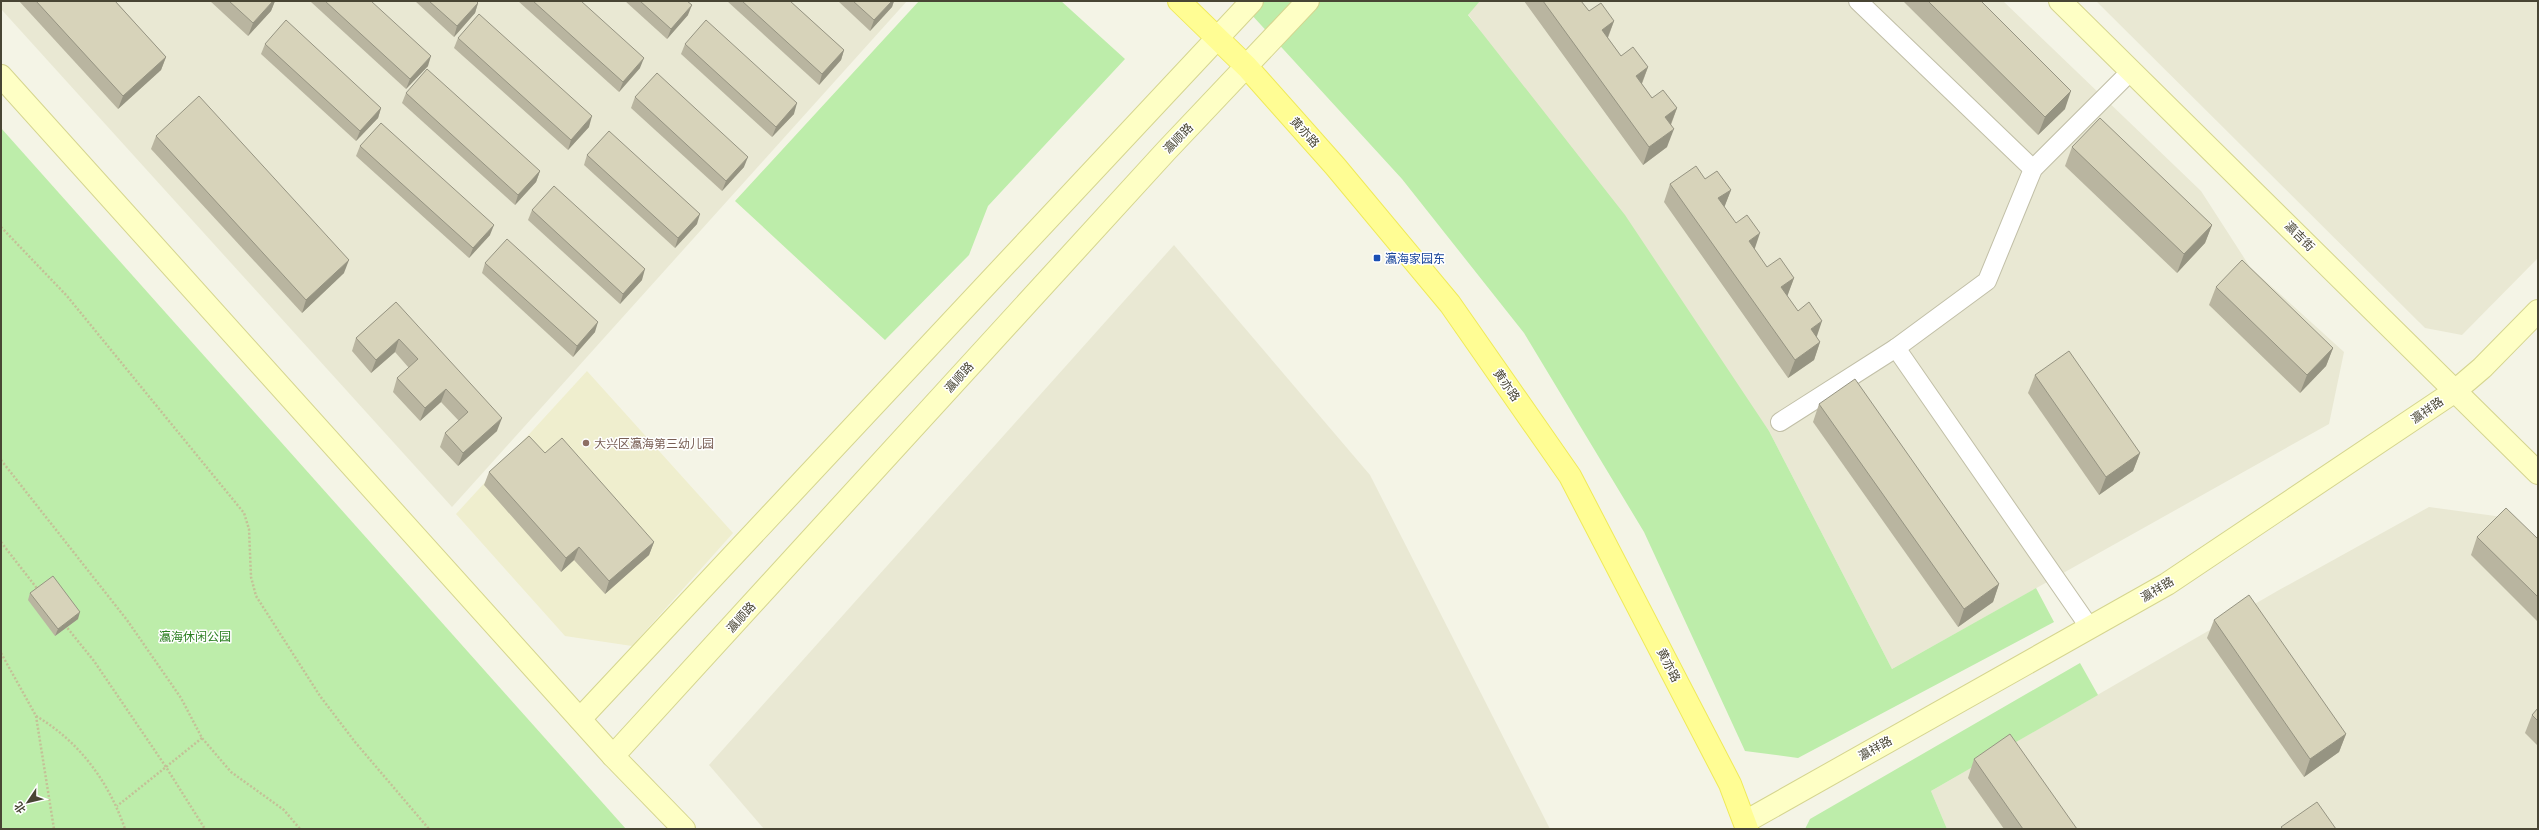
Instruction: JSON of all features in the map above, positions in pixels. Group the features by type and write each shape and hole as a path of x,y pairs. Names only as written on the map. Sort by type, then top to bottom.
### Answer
{"main road":[{"name":"黄亦路","path":"1179,1 1219,38 1335,166 1450,304 1570,476 1730,784 1746,825"}],"street":[{"path":"580,719 1252,1"},
{"name":"瀛顺路","path":"613,756 1161,157 1247,68 1308,1"},
{"path":"1858,1 2033,169"},
{"name":"瀛吉街","path":"2060,1 2132,70 2538,473"},
{"path":"1780,422 1896,348 1988,281 2033,169 2132,70"},
{"path":"1,76 613,756 684,829"},
{"name":"瀛祥路","path":"1746,825 2167,584 2455,391 2482,368 2538,311"},
{"path":"1896,348 2090,628"}],"path":[{"path":"1,227 68,296 244,512 249,529 251,577 256,596 320,696 355,742 429,829"},
{"path":"1,460 127,620 181,698 202,738 231,772 284,810 300,829"},
{"path":"1,542 42,595"},
{"path":"61,619 94,661 166,767 205,829"},
{"path":"1,653 36,716 54,829"},
{"path":"36,716 58,729 98,772 117,806 125,829"},
{"path":"117,806 202,738"}],"shaded area":[{"path":"1,1 907,1 452,507 1,9"},
{"path":"1480,1 2003,1 2201,191 2250,267 2344,352 2329,424 1892,669 1769,431 1468,14"},
{"path":"2096,1 2538,1 2538,258 2462,335 2425,328"},
{"path":"1174,245 1370,475 1550,829 764,829 709,765"},
{"name":"大兴区瀛海第三幼儿园","path":"587,371 733,533 632,646 565,636 456,514"},
{"path":"2429,507 2510,518 2538,546 2538,829 1947,829 1931,791 2279,590"}],"green space":[{"path":"919,1 1061,1 1125,59 988,206 969,255 885,340 735,201"},
{"path":"1239,1 1480,1 1468,15 1625,215 1769,431 1892,669 2036,588 2054,622 1798,758 1745,751 1644,532 1524,333 1402,179"},
{"name":"瀛海休闲公园","path":"1,128 626,829 1,829"},
{"path":"2080,663 2098,695 1931,791 1947,829 1805,829 1810,819"}],"building":[{"path":"36,1 115,1 166,57 123,96"},
{"path":"229,1 273,1 253,23"},
{"path":"325,1 371,1 431,56 410,79"},
{"path":"429,1 476,1 478,3 457,26"},
{"path":"533,1 581,1 644,58 623,82"},
{"path":"640,1 687,1 692,5 671,29"},
{"path":"742,1 790,1 844,50 822,74"},
{"path":"853,1 892,1 874,20"},
{"path":"1543,1 1581,1 1589,11 1601,3 1614,21 1602,30 1621,56 1633,47 1648,67 1636,76 1652,98 1663,90 1677,108 1665,117 1674,129 1649,147"},
{"path":"1928,1 1981,1 2071,91 2045,117"},
{"path":"479,14 592,116 571,140 458,38"},
{"path":"286,20 381,108 360,131 265,44"},
{"path":"706,20 797,103 776,127 685,44"},
{"path":"427,69 540,171 518,195 406,93"},
{"path":"657,73 748,157 726,181 635,97"},
{"path":"199,96 349,260 306,300 156,136"},
{"path":"2100,118 2212,225 2184,254 2072,147"},
{"path":"381,123 494,225 473,248 360,146"},
{"path":"609,131 700,214 678,238 587,155"},
{"path":"1696,166 1705,179 1717,171 1731,190 1718,198 1736,223 1747,215 1760,233 1749,241 1767,267 1780,258 1794,278 1781,287 1798,311 1809,302 1822,321 1811,329 1820,342 1795,360 1670,184"},
{"path":"554,186 645,269 623,294 532,210"},
{"path":"507,239 598,322 577,346 485,263"},
{"path":"2242,260 2333,348 2307,375 2216,287"},
{"path":"396,302 502,418 463,453 445,433 468,412 446,389 425,408 397,378 418,359 399,339 376,360 356,338"},
{"path":"2069,351 2140,453 2106,477 2035,375"},
{"path":"1855,379 1999,584 1964,609 1819,404"},
{"path":"529,436 545,453 562,438 654,542 609,581 579,547 566,558 489,472"},
{"path":"2506,508 2538,539 2538,597 2477,537"},
{"path":"53,576 80,612 58,629 30,593"},
{"path":"2249,595 2346,734 2310,759 2214,620"},
{"path":"2538,708 2538,721 2532,715"},
{"path":"2010,734 2077,829 2023,829 1974,759"},
{"path":"2317,802 2336,829 2283,829 2281,827"}],"place":[{"name":"瀛海家园东","path":"1377,258"},
{"name":"大兴区瀛海第三幼儿园","path":"586,443"}]}
